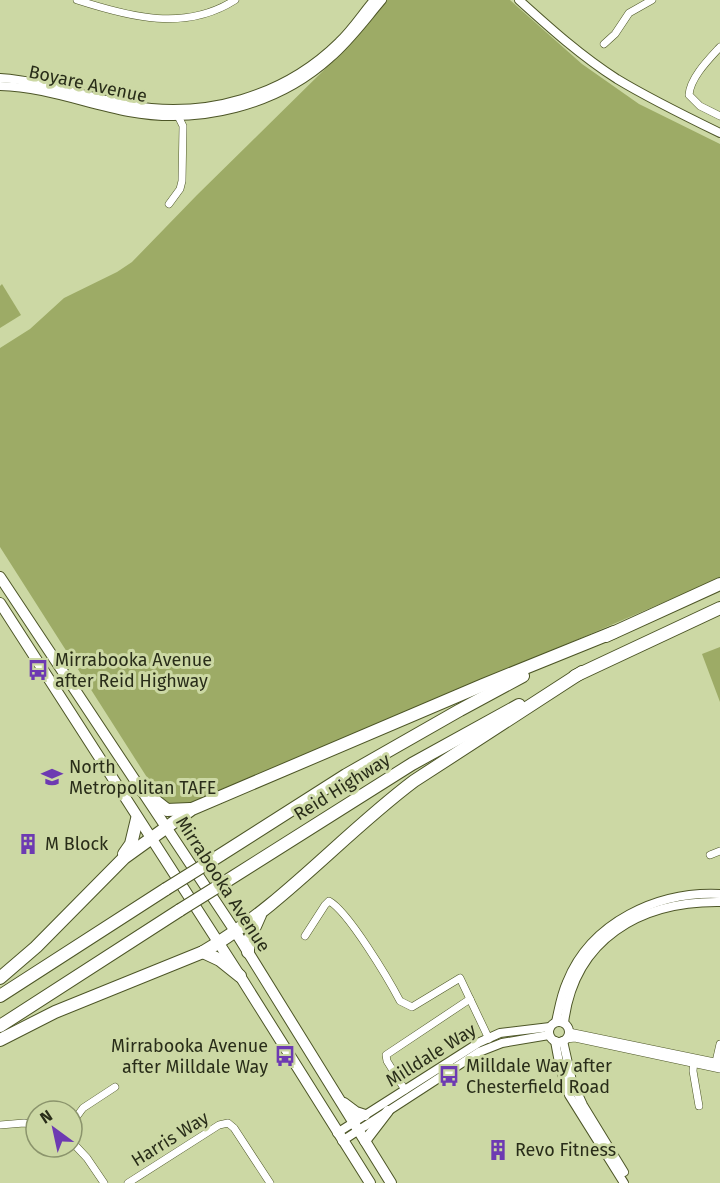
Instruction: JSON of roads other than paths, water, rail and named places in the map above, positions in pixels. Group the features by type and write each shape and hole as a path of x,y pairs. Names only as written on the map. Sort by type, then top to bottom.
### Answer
{"highway":[{"name":"Reid Highway","path":"0,996 346,775 533,671 720,584"},
{"name":"Reid Highway","path":"0,1026 412,764 582,672 720,608"},
{"path":"0,978 36,947 124,858 192,809 614,632"},
{"path":"0,1040 55,1012 203,952 219,943 262,911 414,781 582,672"},
{"path":"139,788 167,810 192,809"},
{"path":"112,870 131,844 137,819"},
{"path":"248,952 248,942 262,911"},
{"path":"203,952 220,960 240,976"}],"main road":[{"name":"Mirrabooka Avenue","path":"0,577 236,932 391,1183"},
{"name":"Mirrabooka Avenue","path":"0,603 370,1183"},
{"path":"285,1012 277,1016 274,1022 292,1060"},
{"path":"337,1097 355,1112 365,1115"},
{"path":"365,1142 388,1112"}],"street":[{"path":"77,0 151,20 180,19 209,14 235,0"},
{"name":"Boyare Avenue","path":"0,78 40,83 130,105 170,110 214,106 263,92 302,72 344,37 374,0"},
{"name":"Boyare Avenue","path":"0,86 45,90 127,112 190,116 236,108 282,91 321,66 344,45 382,0"},
{"path":"519,0 556,34 616,78 720,133"},
{"path":"604,44 615,34 629,13 652,0"},
{"path":"720,47 690,87 689,95 700,106 720,116"},
{"path":"169,204 180,189 182,181 183,126 178,116"},
{"path":"183,126 190,116"},
{"path":"710,855 720,851"},
{"path":"624,1183 616,1167 568,1095 560,1068 559,1033 564,992 585,951 605,930 626,916 702,893 720,894"},
{"path":"305,936 329,901 334,903 352,926 400,1001 412,1007 460,978 489,1039"},
{"path":"656,907 720,902"},
{"path":"405,1090 386,1055 470,999"},
{"path":"559,1033 572,1081 583,1105 617,1158 629,1183"},
{"name":"Milldale Way","path":"340,1137 388,1112 479,1052 502,1043 559,1033"},
{"name":"Milldale Way","path":"356,1127 365,1115 480,1042 500,1034 559,1033 718,1066"},
{"path":"718,1066 720,1044"},
{"path":"694,1061 699,1106"},
{"path":"84,1107 115,1087"},
{"path":"0,1125 24,1123"},
{"name":"Harris Way","path":"128,1183 219,1125 228,1123 234,1128 270,1183"},
{"path":"84,1155 104,1183"}],"place":[{"name":"Mirrabooka Avenue after Reid Highway","path":"38,670"},
{"name":"North Metropolitan TAFE","path":"52,777"},
{"name":"M Block","path":"28,844"},
{"name":"Mirrabooka Avenue after Milldale Way","path":"285,1056"},
{"name":"Milldale Way after Chesterfield Road","path":"449,1076"},
{"name":"Revo Fitness","path":"498,1150"}]}
